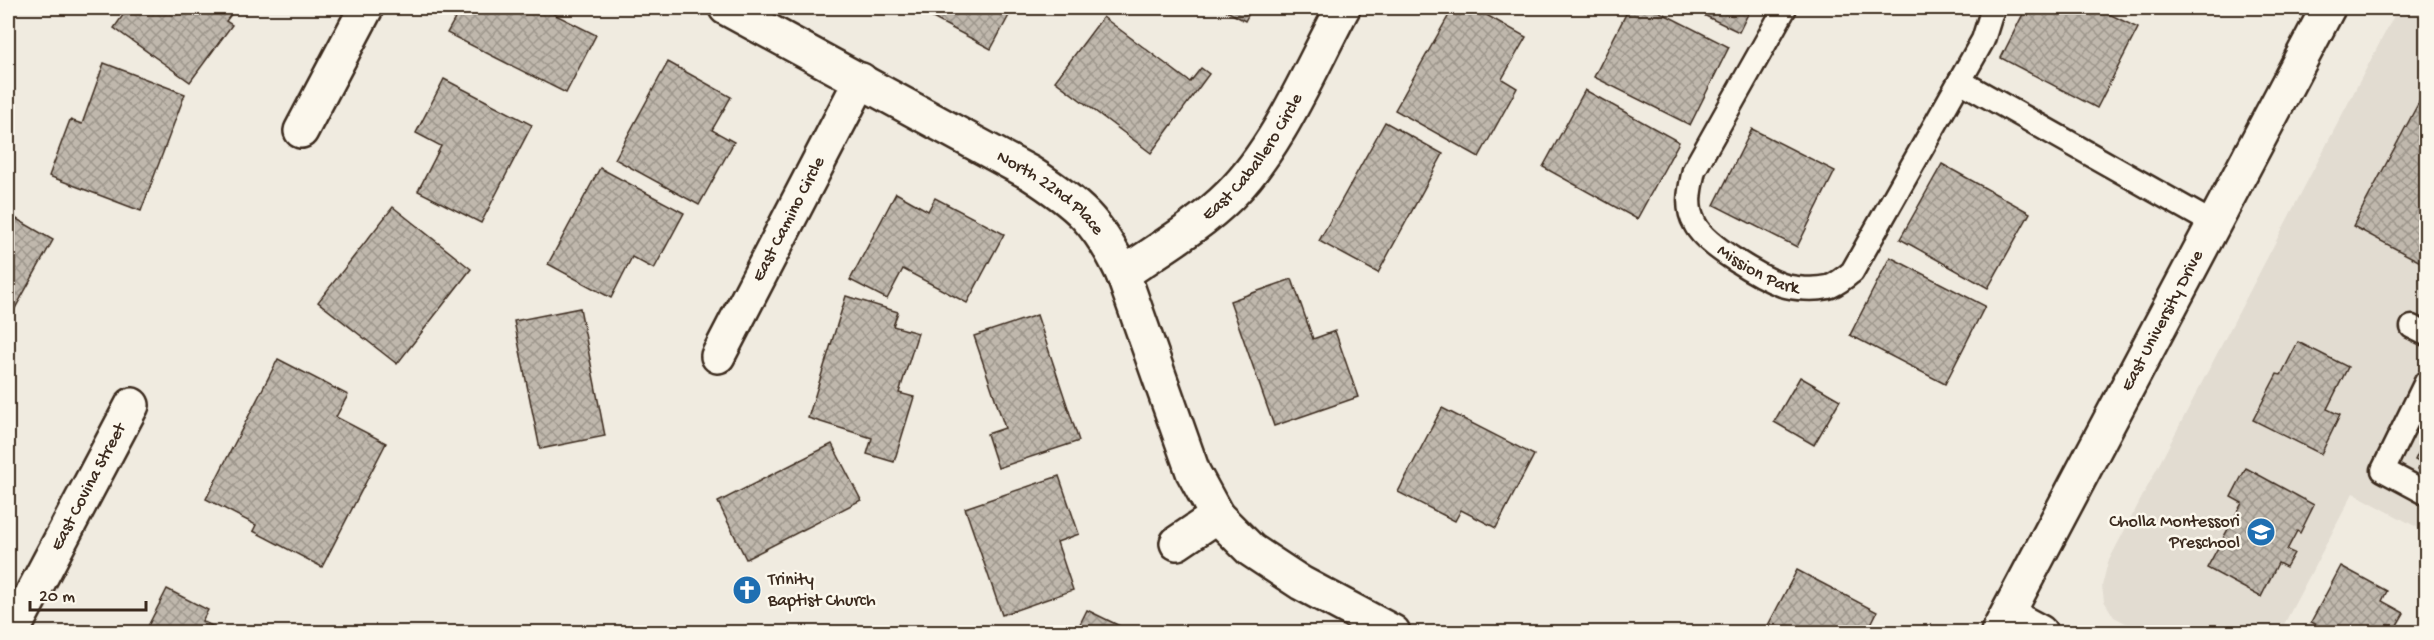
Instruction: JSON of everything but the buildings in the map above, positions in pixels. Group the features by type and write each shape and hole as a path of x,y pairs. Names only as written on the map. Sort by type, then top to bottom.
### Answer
{"street":[{"path":"301,131 366,8"},
{"name":"North 22nd Place","path":"726,8 1030,173 1060,192 1089,218 1108,243 1123,274 1193,472 1217,516 1251,550 1301,583 1393,633"},
{"name":"East Caballero Circle","path":"1123,274 1208,215 1251,171 1269,146 1343,8"},
{"name":"East University Drive","path":"2003,624 2328,8"},
{"name":"East Camino Circle","path":"718,356 861,80"},
{"name":"East Covina Street","path":"12,633 132,405"},
{"path":"1178,543 1217,516"},
{"path":"2003,624 2040,633"}],"lane":[{"name":"Mission Park","path":"1785,8 1694,170 1688,196 1694,224 1710,242 1740,263 1782,285 1808,289 1830,286 1852,272 1983,40 1993,8"},
{"path":"1960,81 2214,224"},
{"path":"2427,382 2383,470 2427,493"}],"shaded area":[{"path":"2398,8 2426,8 2426,532 2353,493 2280,632 2143,632 2114,617 2104,601 2102,586 2108,562"}],"place":[{"name":"Cholla Montessori Preschool","path":"2261,532"},
{"name":"Trinity Baptist Church","path":"747,590"}]}
